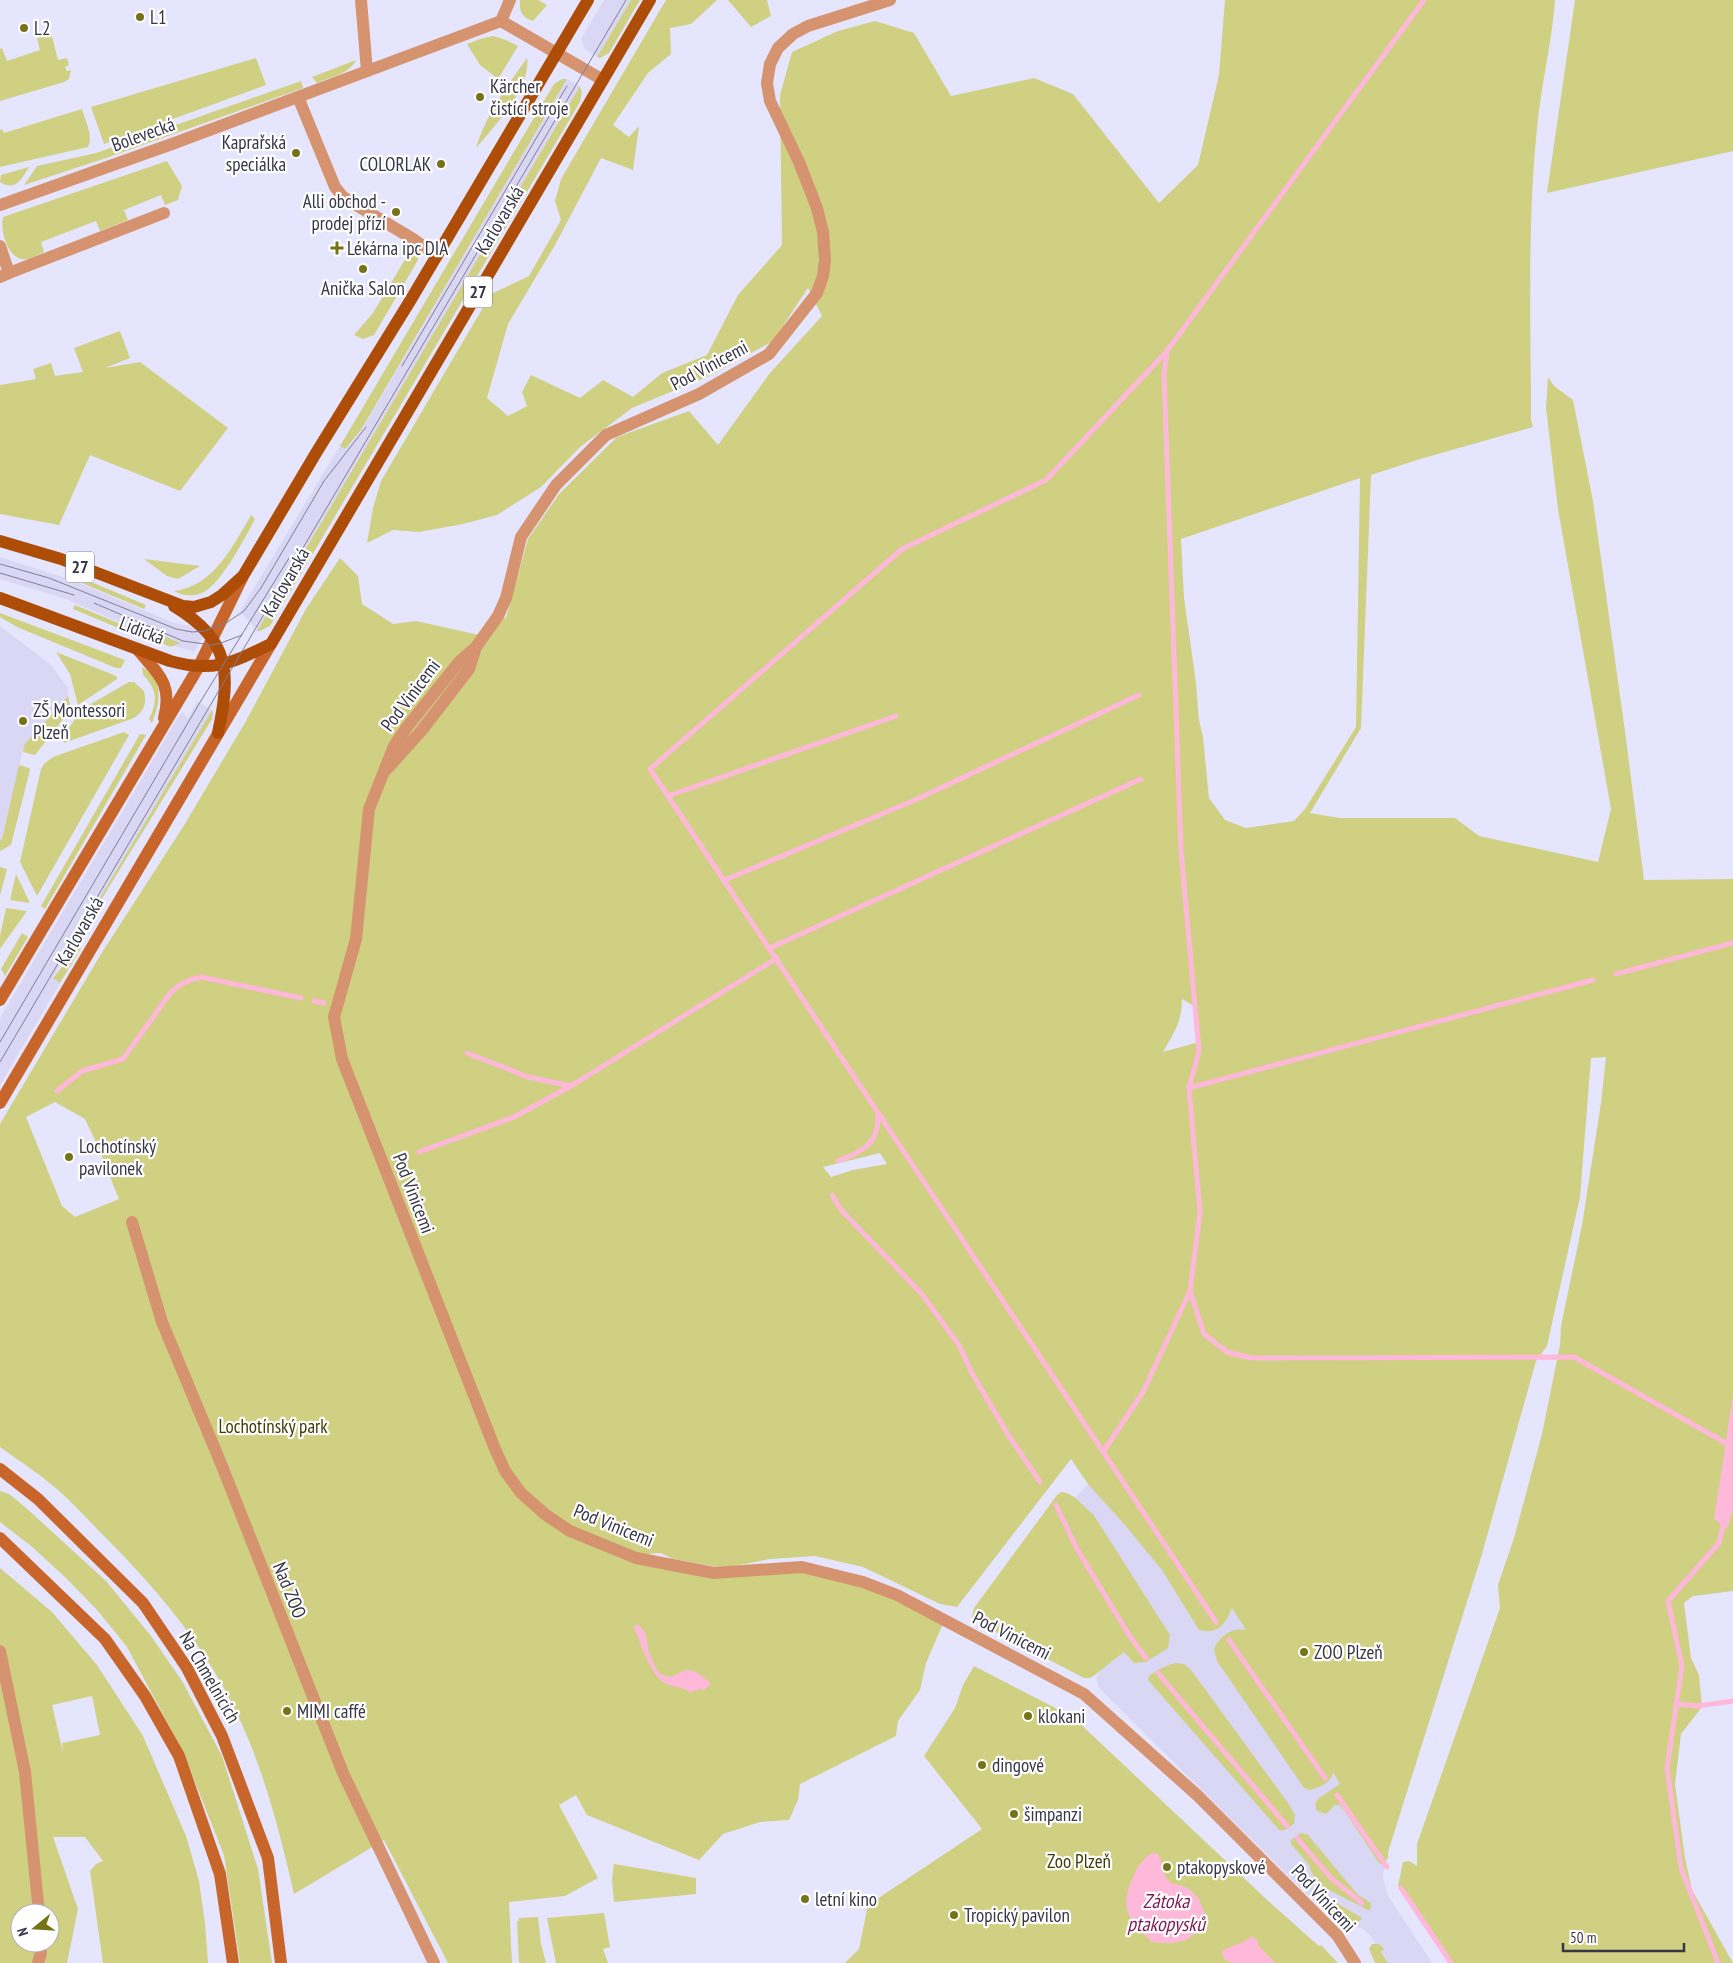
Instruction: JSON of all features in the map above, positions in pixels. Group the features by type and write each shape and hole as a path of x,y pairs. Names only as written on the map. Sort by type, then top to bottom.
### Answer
{"main road":[{"name":"Karlovarská","path":"0,1000 198,668 219,621 243,576 316,452 437,256 588,0"},
{"name":"Karlovarská","path":"0,1103 650,0"},
{"name":"Lidická","path":"0,542 60,559 159,597"},
{"name":"Karlovarská","path":"159,597 183,606 202,606 217,599 243,576"},
{"path":"159,597 186,614 204,628 212,638 223,664 225,690 218,733"},
{"name":"Lidická","path":"0,598 170,662 198,668 235,661 271,644"},
{"path":"137,648 164,681 168,692 166,710 159,734"},
{"name":"Na Chmelnicích","path":"3,1472 38,1499 143,1603 187,1668 222,1736 268,1858 281,1963"},
{"path":"0,1538 105,1639 144,1696 178,1756 220,1874 233,1963"}],"street":[{"path":"361,0 367,71"},
{"path":"510,0 501,21 603,80"},
{"name":"Pod Vinicemi","path":"890,0 808,26 793,34 778,48 770,64 767,83 770,101 799,162 817,208 823,232 825,260 823,276 817,293 769,354 700,394 606,435 556,485 521,537 506,598 498,616 476,647 459,662 406,726 394,746 369,809 356,938 334,1017 342,1059 495,1449 505,1471 521,1493 546,1515 570,1531 636,1558 714,1573 802,1567 871,1585 897,1595 1084,1694 1197,1796 1337,1935 1355,1963"},
{"name":"Bolevecká","path":"0,205 501,21"},
{"path":"298,97 334,187 343,197 413,239 437,256"},
{"path":"0,246 5,275 164,213"},
{"name":"Nad ZOO","path":"132,1222 162,1322 222,1466 343,1773 434,1963"},
{"path":"0,1651 25,1772 38,1903"}],"shaded area":[{"path":"604,0 631,0 597,57 585,49 581,39"},
{"path":"567,79 580,86 257,631 240,611 340,446 345,449 362,430"},
{"path":"0,557 72,580 172,622 189,626 204,635 194,652 171,645 66,599 0,579"},
{"name":"ZŠ Montessori Plzeň","path":"0,626 51,665 68,688 68,696 24,745 2,839 0,840"},
{"path":"197,701 212,710 53,977 60,983 0,1085 0,1018 180,714 184,713 188,718"},
{"name":"ZOO Plzeň","path":"1088,1484 1482,1554 1385,1860 1383,1878 1387,1894 1432,1963 1388,1963 1370,1935 1315,1902 1099,1688 1096,1679 1099,1672 1123,1653 1063,1510"}],"green space":[{"path":"520,0 538,0 547,5 533,21 522,14"},
{"path":"631,0 640,0 609,53 600,58 597,57"},
{"name":"Lochotínský park","path":"666,0 717,0 691,24 670,28 671,54 648,73 613,125 629,137 639,126 633,170 601,158 555,245 508,324 487,398 508,416 527,406 522,392 531,375 580,398 603,380 633,397 662,373 707,355 738,295 782,245 780,95 792,52 838,31 875,21 914,33 951,96 1034,78 1073,94 1159,203 1198,165 1219,75 1225,0 1555,0 1539,112 1532,200 1530,310 1531,420 1533,427 1371,475 1361,728 1310,813 1339,818 1455,818 1479,836 1598,862 1611,809 1558,509 1546,408 1548,377 1554,386 1573,400 1593,501 1644,880 1733,879 1733,1591 1693,1596 1684,1603 1691,1658 1699,1675 1702,1707 1681,1734 1675,1784 1685,1858 1692,1890 1733,1963 1449,1963 1398,1886 1403,1862 1409,1861 1417,1866 1417,1844 1500,1608 1498,1585 1514,1538 1542,1434 1560,1345 1561,1326 1582,1225 1601,1103 1606,1057 1591,1058 1580,1197 1547,1346 1536,1361 1482,1554 1388,1852 1388,1858 1383,1865 1379,1863 1339,1805 1335,1805 1326,1814 1317,1811 1315,1804 1319,1798 1340,1784 1333,1772 1328,1782 1322,1786 1310,1790 1304,1788 1217,1661 1214,1649 1219,1640 1232,1631 1246,1630 1232,1608 1224,1623 1217,1629 1212,1631 1199,1630 1162,1570 1088,1484 1071,1459 957,1607 940,1604 863,1567 815,1556 770,1559 724,1568 673,1559 661,1553 645,1554 714,1573 802,1567 863,1582 945,1619 926,1663 920,1690 898,1721 896,1736 800,1784 798,1800 789,1820 760,1822 723,1834 699,1860 587,1815 576,1795 559,1805 598,1878 565,1896 509,1902 512,1963 448,1963 384,1840 294,1894 267,1790 258,1764 237,1714 213,1668 169,1607 75,1506 58,1490 0,1447 0,1124 101,954 183,827 246,721 306,609 340,558 358,576 362,604 393,624 416,621 484,636 498,616 506,618 528,539 559,494 617,437 689,411 718,445 770,373 822,316 808,288 773,341 709,376 632,408 580,447 541,487 497,515 463,524 419,532 393,530 367,543 373,508 381,481 491,294 529,276 561,220 555,201 561,179","holes":["1360,478 1356,727 1305,809 1294,821 1246,828 1225,820 1209,798 1203,737 1199,720 1196,683 1184,598 1181,539","1182,999 1196,1007 1199,1042 1163,1052 1176,1028 1182,1007","55,1102 85,1119 119,1199 75,1217 62,1206 26,1117","880,1153 887,1164 853,1170 831,1177 823,1167"]},
{"path":"728,0 767,0 771,16 751,27"},
{"path":"1575,0 1733,0 1733,151 1547,193"},
{"path":"51,33 58,60 67,58 69,65 65,67 67,71 71,70 69,79 0,101 0,49 2,48 7,61 40,50 37,38"},
{"path":"493,36 518,46 498,79 480,65 467,44"},
{"path":"256,58 266,85 104,144 91,107"},
{"path":"527,58 527,70 518,94 502,118 476,148 491,112"},
{"path":"356,60 349,69 334,77 317,83 312,77"},
{"path":"562,79 567,79 361,430 345,449 340,446 554,84"},
{"path":"301,81 303,88 24,185 37,166 96,153"},
{"path":"580,86 582,93 580,102 270,626 257,631"},
{"path":"82,109 90,133 88,147 0,167 0,130 2,129 4,133"},
{"path":"167,161 182,186 178,200 165,205 161,195 124,210 128,220 100,231 96,221 41,242 44,252 30,258 21,259 16,257 8,247 3,235 3,217"},
{"path":"29,167 18,183 10,186 0,182 1,175"},
{"path":"413,246 418,254 418,260 374,335 363,339 354,335 373,313"},
{"path":"120,331 130,358 105,368 140,362 228,428 180,491 90,455 59,525 0,514 0,385 36,379 33,369 51,363 55,376 83,372 74,348"},
{"path":"251,515 255,519 245,537 225,570 211,587 200,594 193,595 174,591 188,588 211,573 221,563"},
{"path":"144,559 200,566 178,579 167,576"},
{"path":"84,579 146,605 144,609 82,583"},
{"path":"75,605 137,631 135,635 73,609"},
{"path":"0,613 125,660 121,668 116,668 17,627 0,617"},
{"path":"156,633 180,643 171,647 154,640"},
{"path":"56,652 114,675 117,679 78,705 70,674"},
{"path":"142,667 154,678 159,692 157,708 152,723 149,719 154,707 155,696 151,685 143,675"},
{"path":"129,682 134,682 144,691 145,703 142,710 134,718 64,743 62,738 82,709"},
{"path":"68,696 71,709 35,755 23,752 24,745"},
{"path":"212,710 212,719 90,918 88,918"},
{"path":"124,732 129,735 37,896 20,862 41,769 53,757"},
{"path":"140,734 146,735 45,909 41,906"},
{"path":"19,765 30,770 11,845 0,851 0,840 2,839"},
{"path":"0,867 7,869 0,896"},
{"path":"16,874 29,901 29,903 10,900"},
{"path":"6,908 27,911 0,949 0,936"},
{"path":"22,933 28,937 5,976 1,969"},
{"path":"79,946 81,948 60,983 53,978"},
{"path":"0,1491 9,1494 25,1507 106,1581 151,1636 182,1681 222,1756 258,1869 272,1963 240,1963 224,1855 183,1752 127,1647 98,1611 66,1578 31,1546 0,1522"},
{"path":"1061,1492 1070,1494 1093,1514 1170,1635 1168,1648 1146,1662 1134,1663 1124,1652 1095,1675 1090,1678 1084,1678 973,1620 974,1608"},
{"path":"0,1568 52,1612 97,1665 143,1736 186,1836 199,1881 208,1963 103,1963 90,1871 96,1864 103,1861 85,1837 53,1837 78,1909 67,1963 0,1963","holes":["92,1696 100,1735 62,1743 63,1753 52,1705"]},
{"path":"1176,1663 1184,1664 1191,1670 1288,1803 1295,1815 1294,1824 1285,1830 1279,1830 1148,1680 1149,1676 1155,1672 1165,1666"},
{"name":"Zoo Plzeň","path":"974,1666 1073,1717 1264,1897 1319,1946 1321,1945 1338,1963 845,1963 859,1949 868,1905 982,1829 924,1756 955,1708 963,1685"},
{"path":"1301,1833 1308,1835 1358,1895 1371,1903 1370,1911 1319,1885 1309,1868 1310,1866 1291,1844 1291,1840"},
{"path":"614,1864 696,1878 696,1894 614,1902 612,1880"},
{"path":"1320,1896 1330,1899 1362,1918 1353,1924 1324,1909 1313,1899"},
{"path":"604,1913 610,1947 603,1949 608,1963 556,1963 547,1918"},
{"path":"538,1917 541,1944 546,1963 519,1963 517,1921 519,1921 519,1918"},
{"path":"1372,1944 1379,1944 1384,1949 1381,1952 1388,1963 1375,1963 1369,1949"}],"water":[{"path":"1733,1395 1733,1509 1727,1529 1714,1519"},
{"path":"637,1624 645,1632 649,1653 658,1672 670,1677 686,1670 694,1671 709,1681 710,1685 704,1690 699,1689 690,1693 685,1689 668,1685 660,1679 650,1666 643,1650 634,1628"},
{"name":"Zátoka ptakopysků","path":"1152,1853 1158,1854 1164,1874 1168,1880 1173,1884 1187,1888 1196,1895 1207,1920 1195,1934 1183,1941 1169,1943 1152,1942 1128,1913 1126,1898 1133,1877 1140,1864"},
{"path":"1252,1936 1275,1963 1232,1963 1225,1960 1221,1952"}],"waterway":[{"path":"1424,0 1167,351 1164,375 1181,851 1199,1051 1189,1088 1200,1212 1190,1291 1204,1334 1227,1352 1251,1358 1574,1357 1733,1447"},
{"path":"1167,351 1046,480 902,549 650,769 1216,1622"},
{"path":"725,880 915,800 1139,695"},
{"path":"668,796 896,716"},
{"path":"770,948 1141,779"},
{"path":"1616,974 1733,943"},
{"path":"419,1152 514,1117 571,1086 777,958"},
{"path":"57,1091 82,1071 123,1059 171,992 188,981 201,977 301,998"},
{"path":"1189,1088 1593,980"},
{"path":"314,1001 324,1003"},
{"path":"467,1053 528,1077 571,1086"},
{"path":"838,1161 863,1149 873,1139 878,1124 878,1113"},
{"path":"832,1195 842,1211 921,1293 959,1345 972,1373 1007,1433 1040,1482"},
{"path":"1103,1452 1143,1392 1190,1291"},
{"path":"1056,1505 1077,1549 1129,1635 1146,1658"},
{"path":"1718,1963 1681,1868 1667,1768 1682,1666 1668,1601 1719,1543 1724,1521"},
{"path":"1229,1640 1325,1778"},
{"path":"1158,1673 1287,1826"},
{"path":"1676,1704 1698,1706 1733,1701"},
{"path":"1337,1795 1387,1867"},
{"path":"1297,1838 1331,1878 1362,1903"},
{"path":"1401,1888 1451,1963"}],"tram line":[{"path":"0,1062 626,0"},
{"path":"402,366 567,86"},
{"path":"0,564 49,578 176,629 192,632 204,631 226,623 244,611 261,588 324,481 366,427"},
{"path":"0,1042 199,704 289,558"},
{"path":"0,573 74,595"},
{"path":"94,603 183,641 212,645 242,635"}],"place":[{"name":"L1","path":"140,17"},
{"name":"L2","path":"24,28"},
{"name":"Kärcher čistící stroje","path":"480,97"},
{"name":"Kaprařská speciálka","path":"296,153"},
{"name":"COLORLAK","path":"441,164"},
{"name":"Alli obchod - prodej přízí","path":"396,212"},
{"name":"Lékárna ipc DIA","path":"337,248"},
{"name":"Anička Salon","path":"363,269"},
{"name":"ZŠ Montessori Plzeň","path":"23,721"},
{"name":"Lochotínský pavilonek","path":"69,1157"},
{"name":"ZOO Plzeň","path":"1304,1652"},
{"name":"MIMI caffé","path":"287,1711"},
{"name":"klokani","path":"1028,1716"},
{"name":"dingové","path":"982,1765"},
{"name":"šimpanzi","path":"1014,1814"},
{"name":"ptakopyskové","path":"1167,1867"},
{"name":"letní kino","path":"805,1899"},
{"name":"Tropický pavilon","path":"954,1915"}]}
